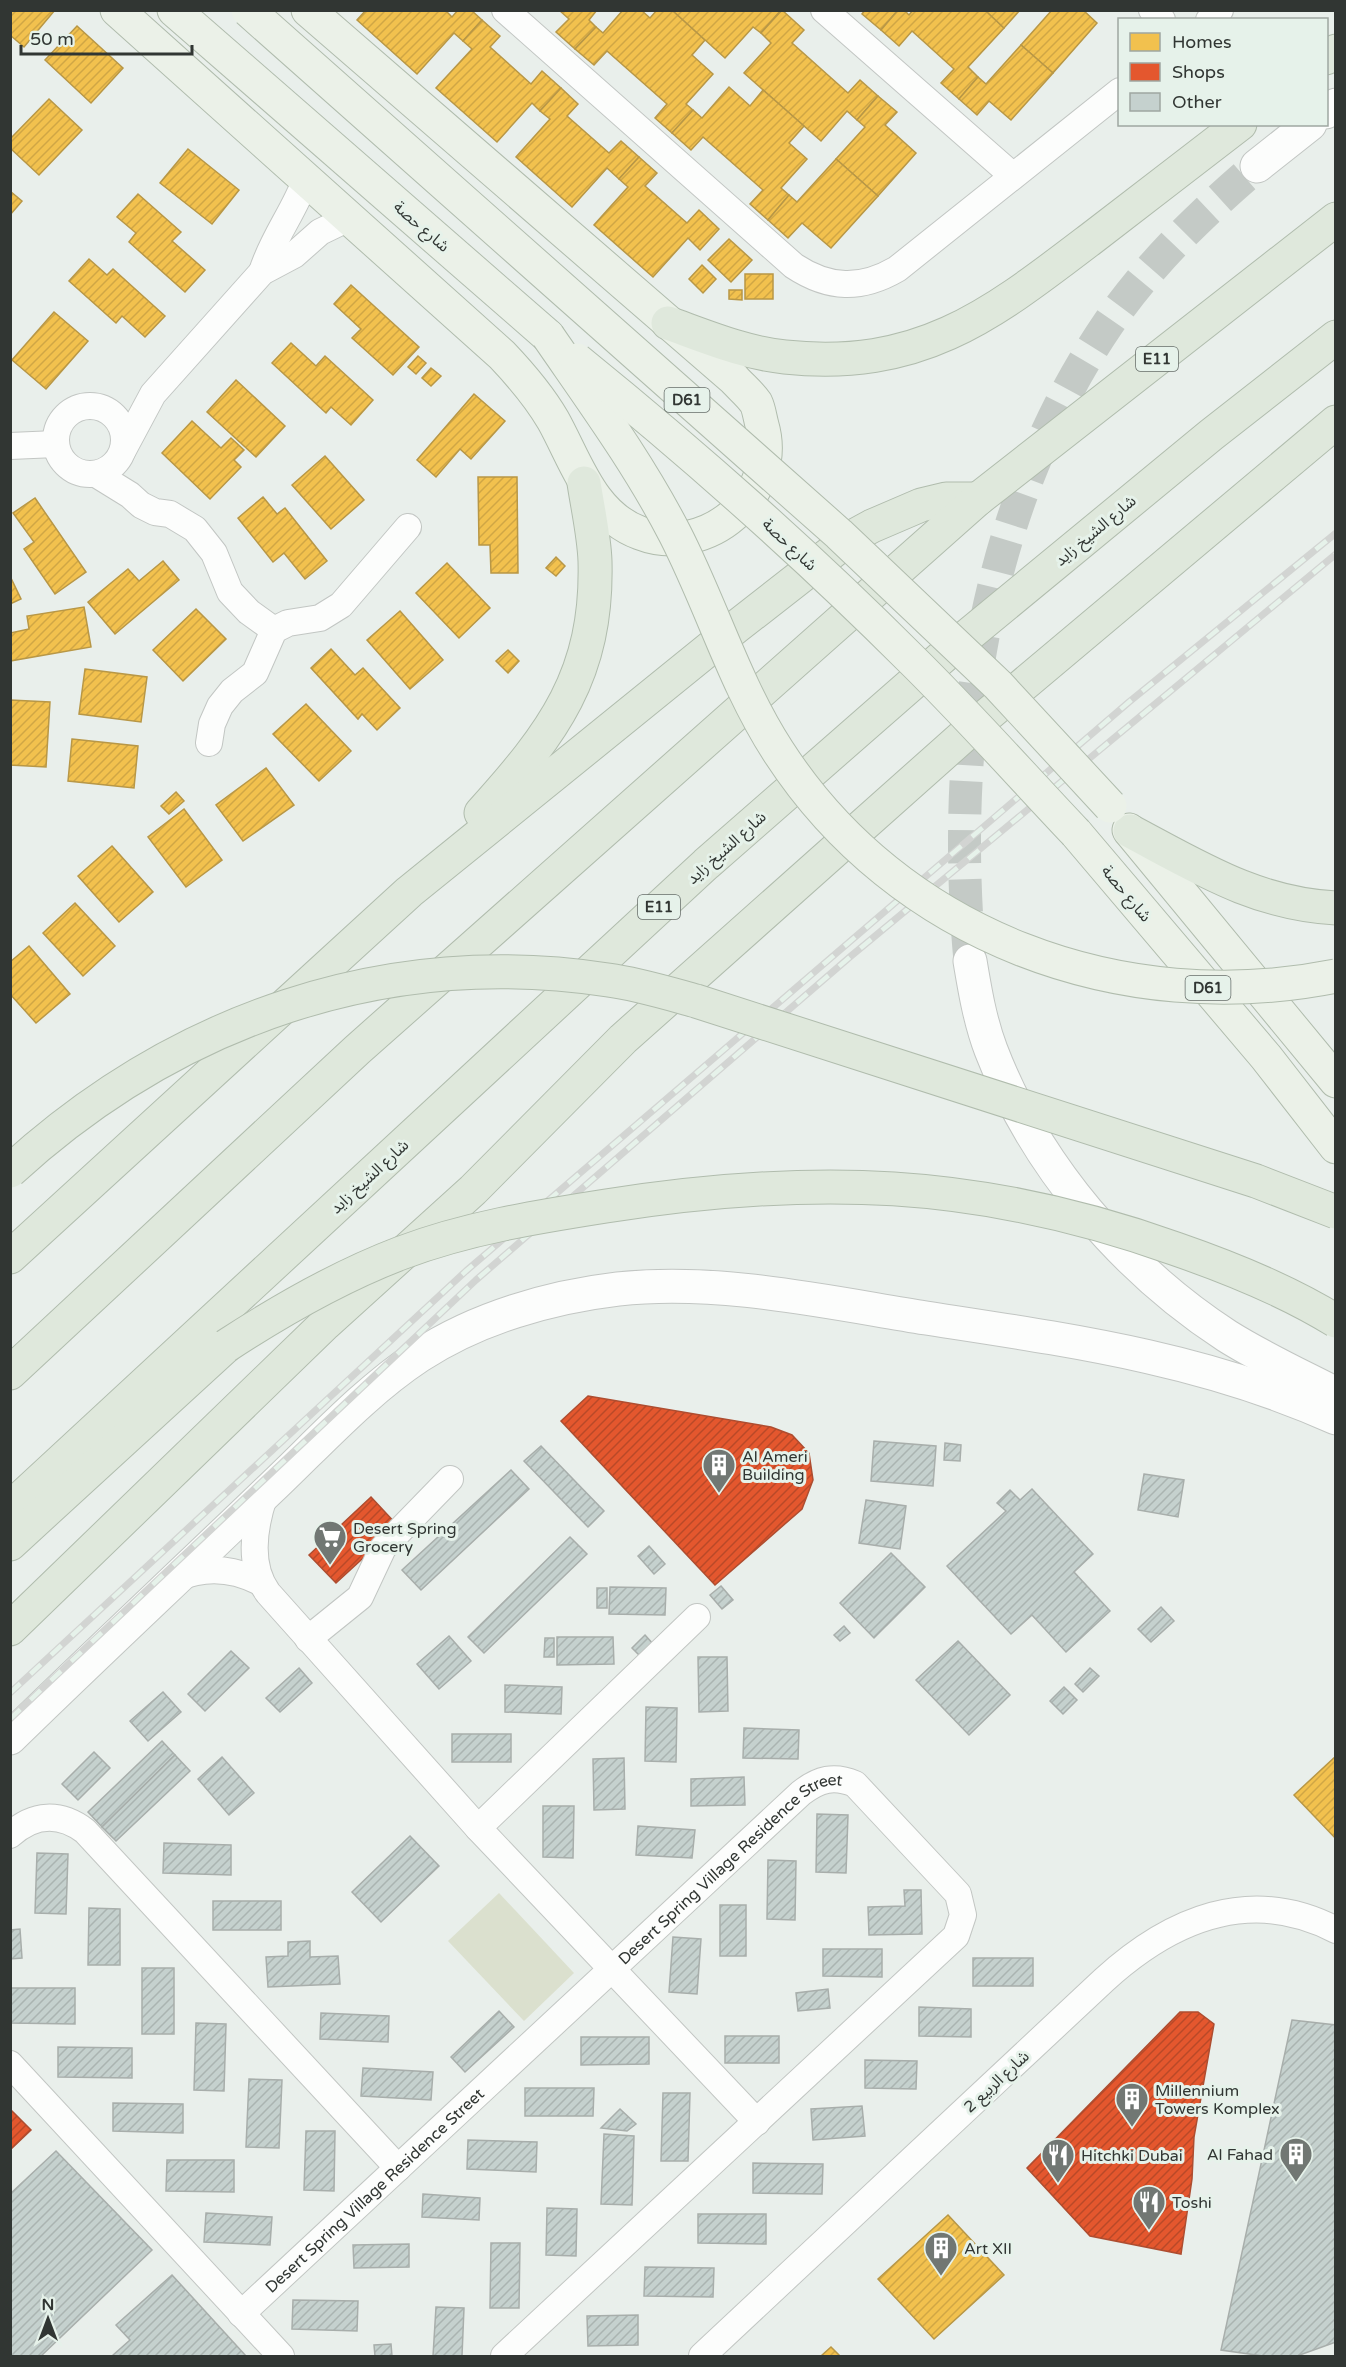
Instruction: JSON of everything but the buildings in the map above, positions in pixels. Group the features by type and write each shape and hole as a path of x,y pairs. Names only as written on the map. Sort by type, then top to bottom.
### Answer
{"highway":[{"path":"668,323 750,352 784,357 852,358 920,345 972,323 1012,299 1237,126"},
{"name":"E11","path":"10,1373 357,1050 978,499 1335,219"},
{"name":"شارع الشيخ زايد","path":"10,1508 706,864 955,646 1210,435 1335,337"},
{"path":"10,1629 332,1317 473,1190 631,1031 862,824 1335,422"},
{"path":"1103,619 1205,551 1335,448"},
{"path":"409,892 530,759 554,724 574,685 587,644 594,602 595,559 584,483"},
{"path":"10,1257 409,892 850,538 880,522 921,505 946,499 978,499"},
{"path":"1130,831 1241,889 1291,903 1335,908"},
{"path":"10,1171 57,1130 131,1078 201,1040 252,1017 306,999 383,981 474,972 519,971 609,980 696,1001 1245,1178 1335,1212"},
{"path":"10,1544 226,1346 284,1309 355,1272 448,1237 545,1215 712,1191 781,1186 851,1185 989,1198 1057,1212 1123,1230 1235,1270 1279,1290 1335,1321"},
{"path":"10,1599 104,1518 178,1464"}],"main road":[{"path":"117,10 516,370 552,418 584,483 608,514 640,534 677,539 713,531 743,508 762,477 766,440 756,404 734,379 308,10"},
{"name":"شارع حصة","path":"174,10 548,336 698,461 842,592 912,660 1076,833 1266,1057 1335,1147"},
{"name":"D61","path":"248,10 839,534 998,685 1110,806 1335,1081"},
{"path":"1257,166 1307,126"},
{"path":"548,336 632,459 662,509 693,570 738,679 780,753 834,821 897,879 961,921 1009,945 1050,961 1092,972 1164,985 1217,988 1260,987 1335,976"},
{"path":"970,961 977,1005 987,1038 1008,1090 1052,1164 1102,1229 1161,1287 1194,1313 1263,1358 1335,1394"},
{"path":"10,1738 174,1579 397,1373 450,1338 523,1309 619,1289 735,1290 1102,1345 1160,1358 1245,1382 1335,1418"}],"street":[{"path":"505,10 794,266 826,284 863,284 897,269 1118,92"},
{"path":"824,10 1013,176"},
{"path":"262,272 271,247 293,210 306,179"},
{"path":"96,474 106,470 121,454 153,394 262,272 294,255 320,232 349,218"},
{"path":"153,394 137,402 101,408 81,407 72,411 59,425 56,444 65,464 74,471 96,474 130,495 141,505 155,512 170,514 195,529 214,553 230,592 249,612 274,630"},
{"path":"101,408 115,417 123,433 121,454 130,495"},
{"path":"10,446 56,444"},
{"path":"209,743 212,724 220,706 232,690 255,673 274,630 288,623 308,621 331,613 341,605 408,527"},
{"path":"308,1639 360,1597 383,1548 450,1479"},
{"path":"264,1587 254,1550 255,1531 265,1494"},
{"name":"Desert Spring Village Residence Street","path":"174,1579 198,1571 218,1570 236,1572 264,1587 478,1828 757,2122"},
{"path":"478,1828 697,1617"},
{"name":"Desert Spring Village Residence Street","path":"241,2314 810,1785 832,1778 855,1784 958,1894 962,1905 961,1926 948,1944 504,2356"},
{"path":"10,1835 25,1823 50,1817 63,1818 85,1832 398,2168"},
{"name":"شارع الربيع 2","path":"702,2356 1104,1980 1129,1957 1156,1938 1186,1923 1217,1914 1249,1909 1293,1913 1335,1930"},
{"path":"10,2064 281,2356"}],"green space":[{"path":"499,1893 574,1973 524,2021 448,1941"}],"tunnel":[{"path":"970,961 965,879 965,796 972,712 984,630 1004,549 1030,471 1065,396 1108,324 1124,302 1177,240 1257,166"}],"railway":[{"path":"10,1693 466,1271 1129,702 1336,533"},
{"path":"10,1719 476,1280 851,956 1336,554"}],"place":[{"name":"Al Ameri Building","path":"719,1494"},
{"name":"Desert Spring Grocery","path":"330,1566"},
{"name":"Millennium Towers Komplex","path":"1132,2128"},
{"name":"Al Fahad","path":"1296,2183"},
{"name":"Hitchki Dubai","path":"1058,2184"},
{"name":"Toshi","path":"1149,2231"},
{"name":"Art XII","path":"941,2277"}]}
